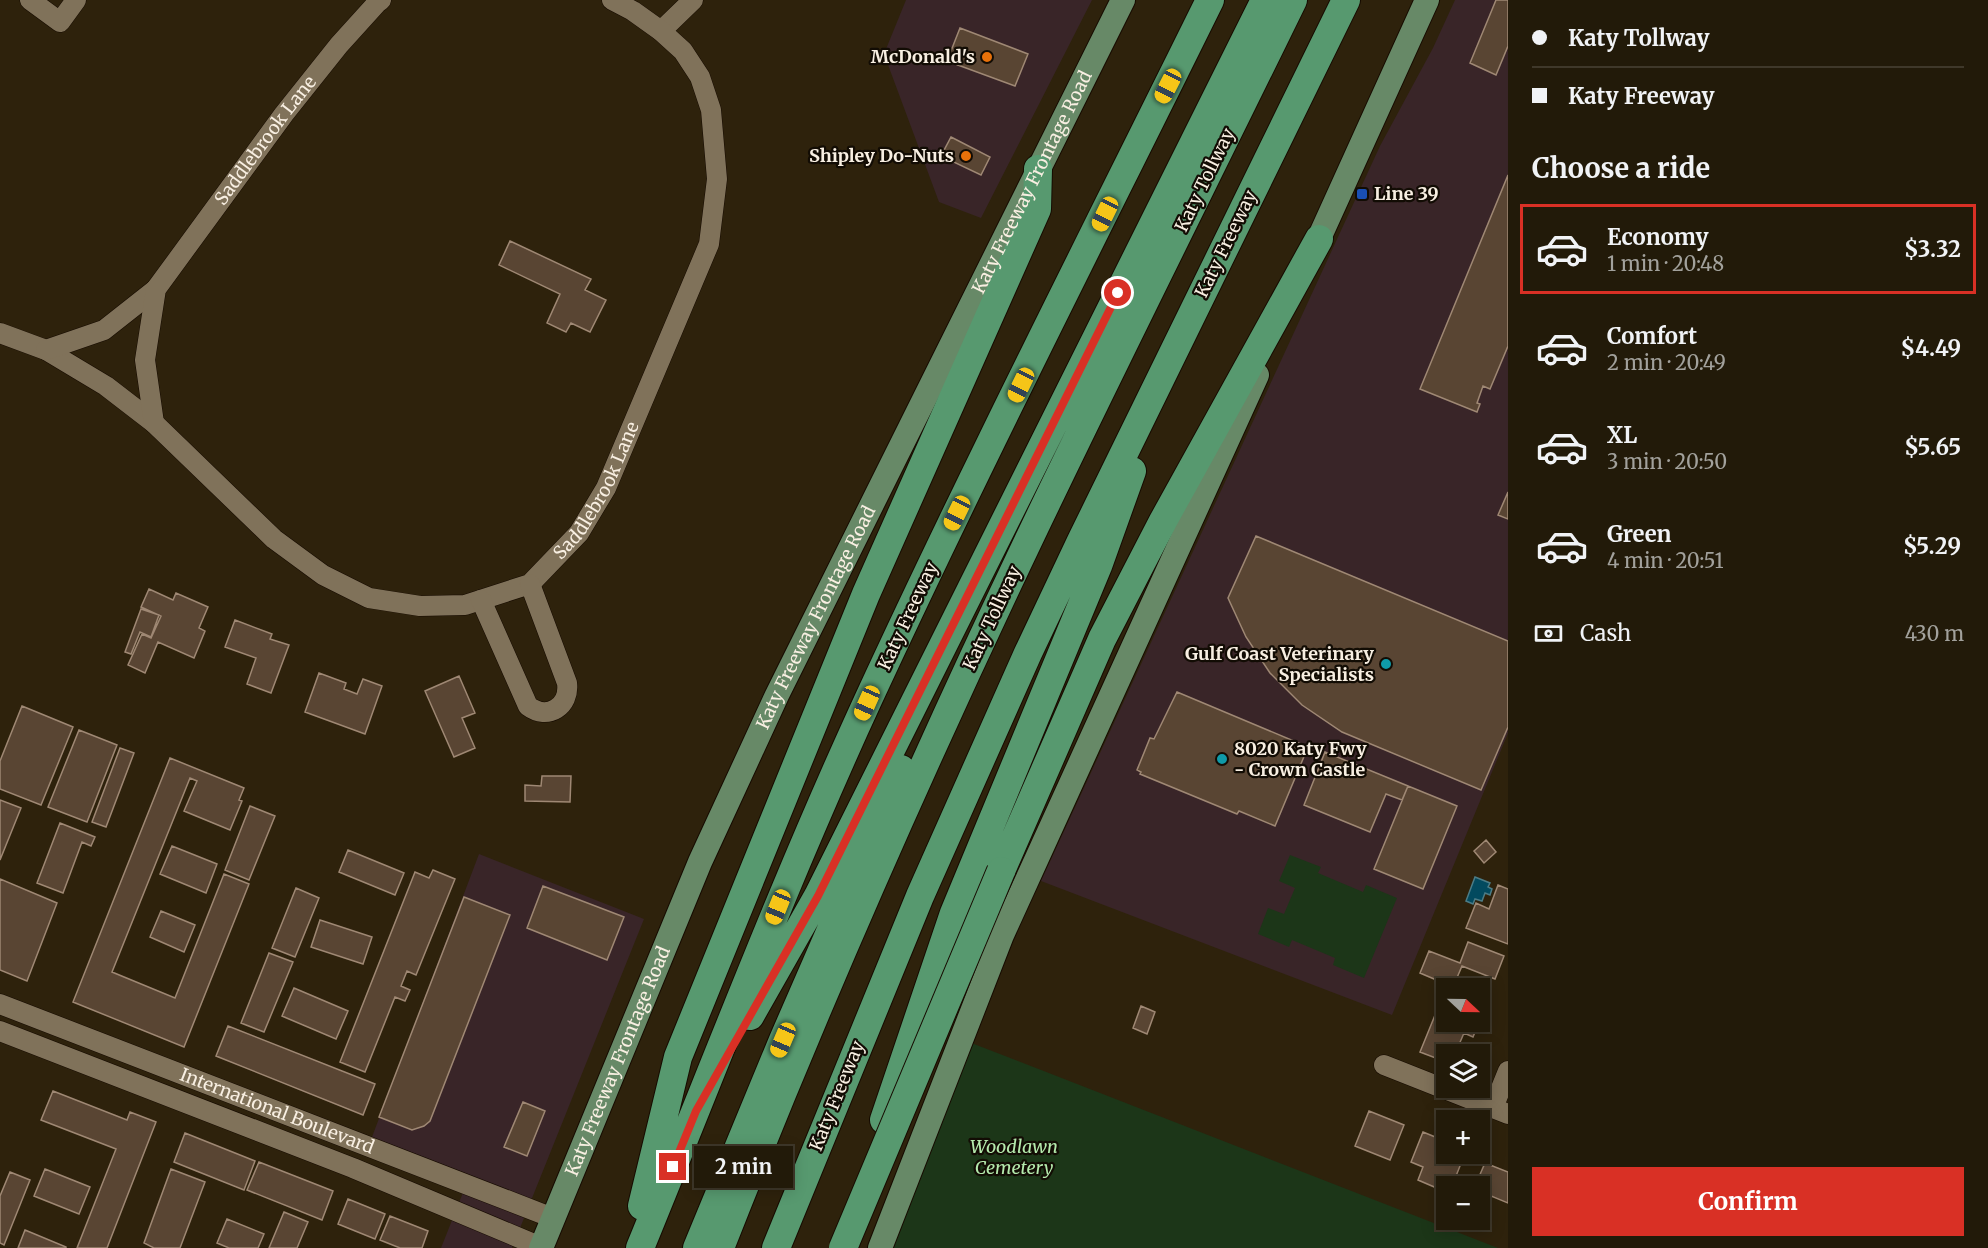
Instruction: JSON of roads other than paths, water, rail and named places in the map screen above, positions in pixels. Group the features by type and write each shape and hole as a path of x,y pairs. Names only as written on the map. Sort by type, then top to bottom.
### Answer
{"highway":[{"name":"Katy Freeway","path":"640,1248 811,829 872,692 926,577 1210,0"},
{"name":"Katy Tollway","path":"1045,440 1265,0"},
{"name":"Katy Tollway","path":"720,1248 851,933 970,665 1032,532 1293,0"},
{"name":"Katy Freeway","path":"776,1248 884,982 971,780 1081,541 1346,0"},
{"path":"632,1248 678,1057 866,594 1037,209 1038,169"},
{"path":"844,1248 1001,871 1102,639 1163,521 1319,239"},
{"path":"844,1248 870,1163 954,913 1098,566 1175,348"},
{"path":"696,1111 818,896 1045,440"},
{"path":"697,1248 793,1018 1045,440"}],"main road":[{"name":"Katy Freeway Frontage Road","path":"541,1247 700,862 777,695 1123,0"},
{"path":"880,1248 1002,935 1423,5"}],"street":[{"path":"30,0 60,22 76,0"},
{"name":"Saddlebrook Lane","path":"46,350 104,330 156,289 288,108 339,45 381,0"},
{"name":"Saddlebrook Lane","path":"0,333 46,350 106,386 154,423 274,539 322,575 369,598 420,606 465,605 530,584 579,533 606,488 709,244 717,179 711,110 700,76 683,51 661,31 633,11 612,0"},
{"path":"661,31 693,0"},
{"name":"Saddlebrook Lane","path":"154,423 145,360 156,289"},
{"path":"481,600 528,706 540,712 553,711 564,703 568,691 567,683 530,584"},
{"name":"International Boulevard","path":"0,1004 553,1218"},
{"path":"33,1044 43,1021"},
{"name":"International Boulevard","path":"0,1031 353,1168 541,1247"},
{"path":"1384,1065 1500,1111 1508,1071"},
{"path":"188,1104 197,1081"},
{"path":"353,1168 362,1145"},
{"path":"441,1205 451,1179"}],"water":[{"path":"1475,877 1490,883 1488,887 1492,889 1490,895 1485,893 1482,901 1475,899 1473,904 1466,901"}],"place":[{"name":"McDonald's","path":"987,57"},
{"name":"Shipley Do-Nuts","path":"966,156"},
{"name":"Line 39","path":"1362,194"},
{"name":"Gulf Coast Veterinary Specialists","path":"1386,664"},
{"name":"8020 Katy Fwy - Crown Castle","path":"1222,759"}],"park label":[{"name":"Woodlawn Cemetery","path":"1014,1157"}]}
